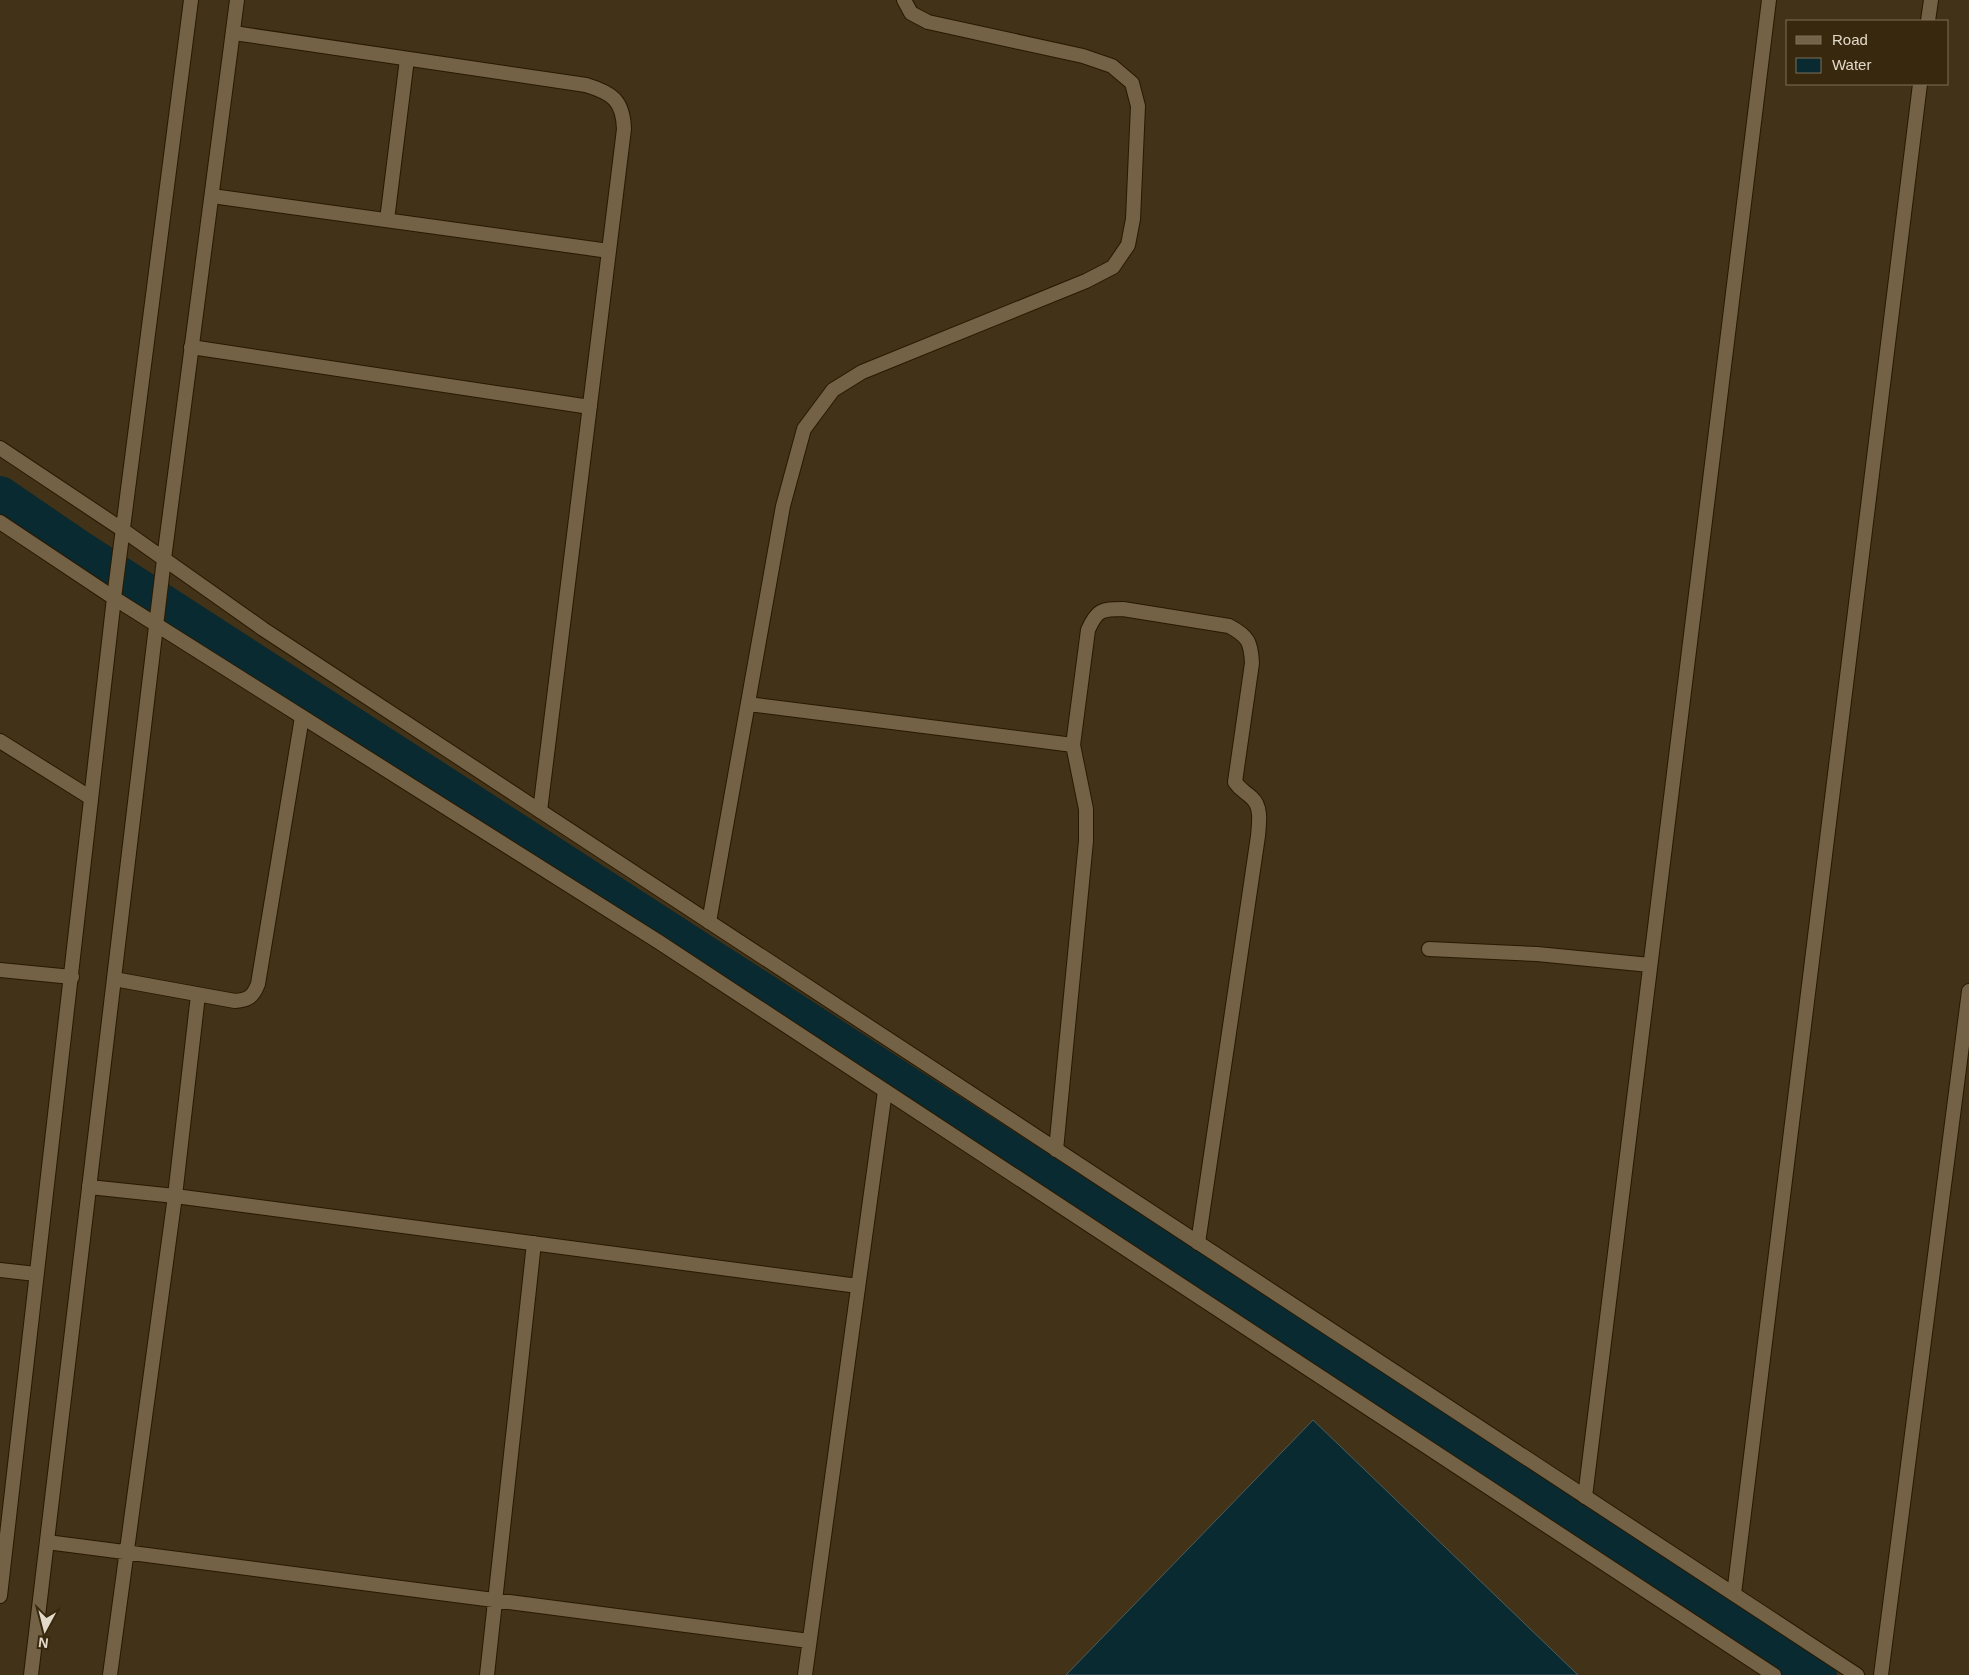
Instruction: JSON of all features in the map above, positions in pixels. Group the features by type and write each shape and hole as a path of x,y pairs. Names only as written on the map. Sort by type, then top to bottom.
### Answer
{"street":[{"path":"0,1596 114,598 191,0"},
{"path":"31,1675 164,559 238,0"},
{"path":"709,922 783,506 804,429 833,390 862,372 1086,281 1113,267 1128,245 1133,219 1138,106 1132,83 1112,66 1083,56 928,22 911,13 904,0"},
{"path":"1585,1497 1769,0"},
{"path":"1928,20 1931,0"},
{"path":"234,33 586,85 604,91 618,102 623,116 624,129 540,811"},
{"path":"387,220 407,59"},
{"path":"1734,1594 1920,85"},
{"path":"212,196 609,251"},
{"path":"191,347 590,407"},
{"path":"0,448 123,530 263,629 1857,1675"},
{"path":"0,522 156,625 659,942 1774,1675"},
{"path":"1056,1150 1086,841 1086,809 1074,745 1088,630 1095,616 1107,609 1123,609 1229,626 1243,634 1252,648 1252,663 1234,782 1240,790 1253,798 1258,806 1260,818 1198,1243"},
{"path":"748,704 1074,745"},
{"path":"114,979 234,1002 246,1000 254,995 258,984 302,717"},
{"path":"0,741 91,798"},
{"path":"1429,949 1537,954 1650,965"},
{"path":"0,970 72,977"},
{"path":"1881,1675 1969,991"},
{"path":"110,1675 175,1196 198,995"},
{"path":"805,1675 885,1091"},
{"path":"89,1188 175,1196 858,1286"},
{"path":"486,1675 534,1243"},
{"path":"0,1270 36,1274"},
{"path":"47,1542 810,1641"}],"water":[{"path":"1313,1420 1578,1675 1066,1675"}],"waterway":[{"path":"0,495 79,549 1818,1675"}]}
